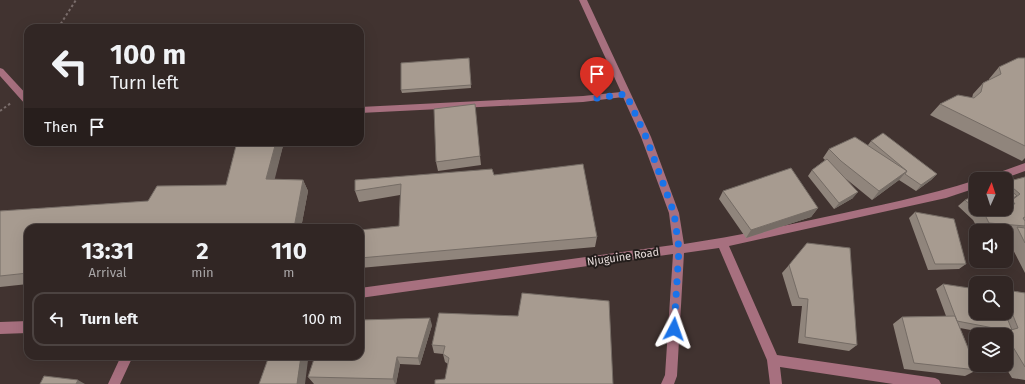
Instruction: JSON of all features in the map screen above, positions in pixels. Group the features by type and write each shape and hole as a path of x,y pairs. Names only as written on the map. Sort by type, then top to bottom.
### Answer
{"street":[{"path":"583,0 646,137 674,213 679,249 671,376 667,384"},
{"path":"0,71 24,98"},
{"path":"364,110 582,100 626,94"},
{"path":"1011,172 1025,167"},
{"name":"Njuguine Road","path":"364,292 722,243 878,210 946,194 969,186"},
{"path":"722,243 773,360 776,384"},
{"path":"0,328 24,327"},
{"path":"114,384 125,360"},
{"path":"773,360 917,383 936,384"}],"path":[{"path":"61,24 76,0"}],"building":[{"path":"469,58 471,85 401,90 401,63"},
{"path":"1018,58 1025,58 1025,146 940,104 958,95 974,98 981,92 983,83 1001,74 999,67"},
{"path":"475,104 480,156 436,162 434,109"},
{"path":"883,133 937,174 921,185 905,174 907,171 871,141"},
{"path":"855,137 907,171 879,191 841,161 829,149"},
{"path":"236,146 275,146 266,179 303,180 295,224 24,224 24,273 0,276 0,211 148,201 157,186 226,185"},
{"path":"827,159 858,192 839,203 812,170"},
{"path":"583,164 597,237 364,258 364,230 399,226 401,184 355,191 355,180 492,169 494,175"},
{"path":"791,168 818,208 751,230 723,191"},
{"path":"1025,177 1025,217 1023,218 1025,221 1025,226 989,223 986,216 1013,216 1013,204 1015,204 1013,199 1020,194 1013,188 1013,180"},
{"path":"1013,192 1017,196 1013,198"},
{"path":"969,198 969,203 965,200"},
{"path":"915,212 954,219 966,264 935,264"},
{"path":"1017,227 1025,228 1025,243"},
{"path":"807,243 850,248 857,345 805,337 808,299 799,298 789,265"},
{"path":"943,284 969,288 969,320 1008,320 1011,328 993,328 957,321"},
{"path":"1013,291 1025,293 1025,367 1013,347 1013,329 1018,328 1013,316"},
{"path":"522,293 609,301 613,384 435,384 435,380 445,379 449,358 443,354 445,346 432,345 439,313 518,316"},
{"path":"955,316 969,350 969,369 914,363 902,317"},
{"path":"430,318 418,358 397,357 393,379 308,377 314,360 364,360 364,320"},
{"path":"268,360 300,360 297,384 259,384"},
{"path":"44,376 78,380 76,384 40,384"}],"route":[{"path":"597,98 626,94 646,137 674,213 679,249 674,329"}]}
